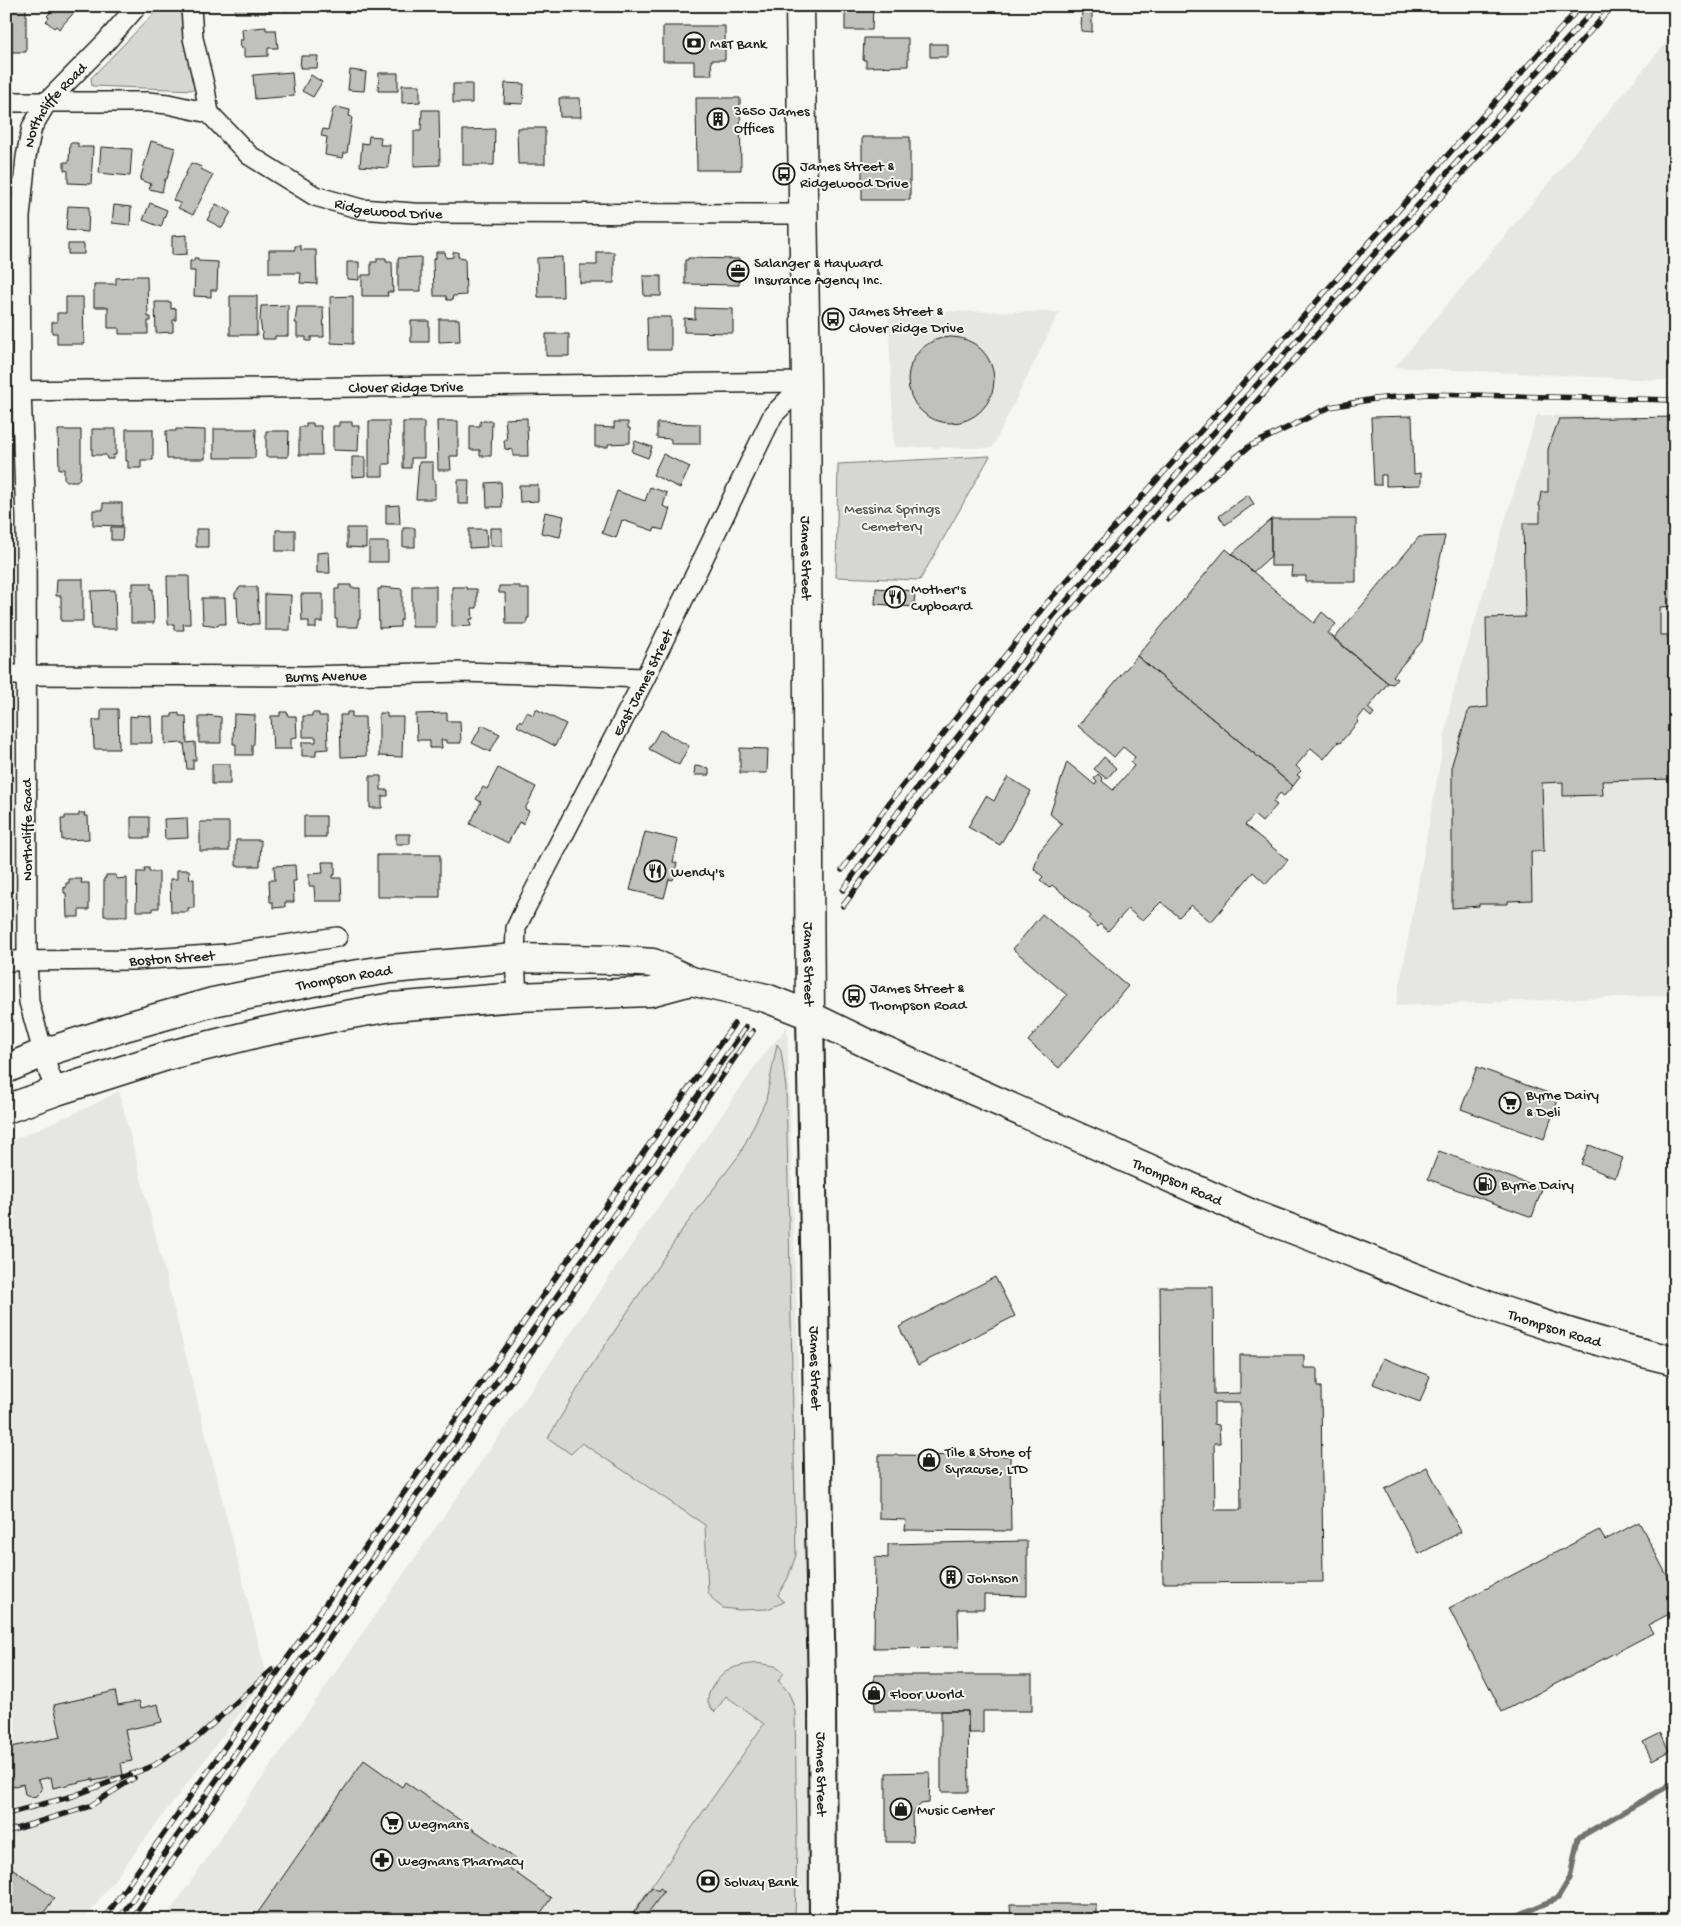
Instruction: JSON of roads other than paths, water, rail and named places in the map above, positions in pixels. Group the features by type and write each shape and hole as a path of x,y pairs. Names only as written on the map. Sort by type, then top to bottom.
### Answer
{"main road":[{"name":"James Street","path":"800,6 806,382 810,1016 822,1695 821,1912"},
{"name":"Thompson Road","path":"6,1069 44,1054 128,1026 213,1002 333,978 381,971 515,958 612,960 653,963 691,981 766,998 810,1016 866,1043 1254,1214 1315,1236 1479,1302 1611,1345 1675,1361"},
{"name":"Thompson Road","path":"6,1109 57,1090 170,1055 262,1032 392,1007 517,997 650,992 691,981"}],"street":[{"name":"Northcliffe Road","path":"57,1090 29,1002 27,961 26,519 14,391 20,216 26,157 32,127 47,102 105,43 137,6"},
{"path":"6,102 148,102 168,104 209,114 206,89 193,38 191,6"},
{"name":"Ridgewood Drive","path":"209,114 249,155 315,196 361,209 413,213 803,214"},
{"name":"Clover Ridge Drive","path":"14,391 806,382"},
{"name":"East James Street","path":"517,997 516,928 645,678 773,415 806,382"},
{"name":"Burns Avenue","path":"6,676 306,676 462,672 645,678"},
{"name":"Boston Street","path":"6,961 133,960 226,954 338,937"}],"waterway":[{"path":"1507,1920 1558,1898 1570,1878 1578,1838 1675,1782"}],"railway":[{"path":"842,870 889,803 1045,605 1581,6"},
{"path":"843,890 898,812 1054,615 1192,457 1597,6"},
{"path":"843,906 907,820 1062,622 1201,463 1613,6"},
{"path":"1169,519 1215,474 1250,446 1330,407 1374,399 1428,394 1675,400"},
{"path":"103,1920 734,1024"},
{"path":"118,1920 746,1027"},
{"path":"131,1920 623,1222 753,1031"},
{"path":"6,1814 73,1796 153,1766 198,1737 272,1670"},
{"path":"6,1832 90,1806 134,1778"}],"place":[{"name":"M&T Bank","path":"694,43"},
{"name":"3650 James Offices","path":"718,119"},
{"name":"James Street & Ridgewood Drive","path":"784,174"},
{"name":"Salanger & Hayward Insurance Agency Inc.","path":"738,271"},
{"name":"James Street & Clover Ridge Drive","path":"833,319"},
{"name":"Mother's Cupboard","path":"895,597"},
{"name":"Wendy's","path":"655,871"},
{"name":"James Street & Thompson Road","path":"854,996"},
{"name":"Byrne Dairy & Deli","path":"1510,1103"},
{"name":"Byrne Dairy","path":"1485,1184"},
{"name":"Tile & Stone of Syracuse, LTD","path":"929,1460"},
{"name":"Johnson","path":"951,1577"},
{"name":"Floor World","path":"874,1693"},
{"name":"Music Center","path":"901,1809"},
{"name":"Wegmans","path":"392,1823"},
{"name":"Wegmans Pharmacy","path":"382,1860"},
{"name":"Solvay Bank","path":"708,1881"}],"park label":[{"name":"Messina Springs Cemetery","path":"892,516"}]}
